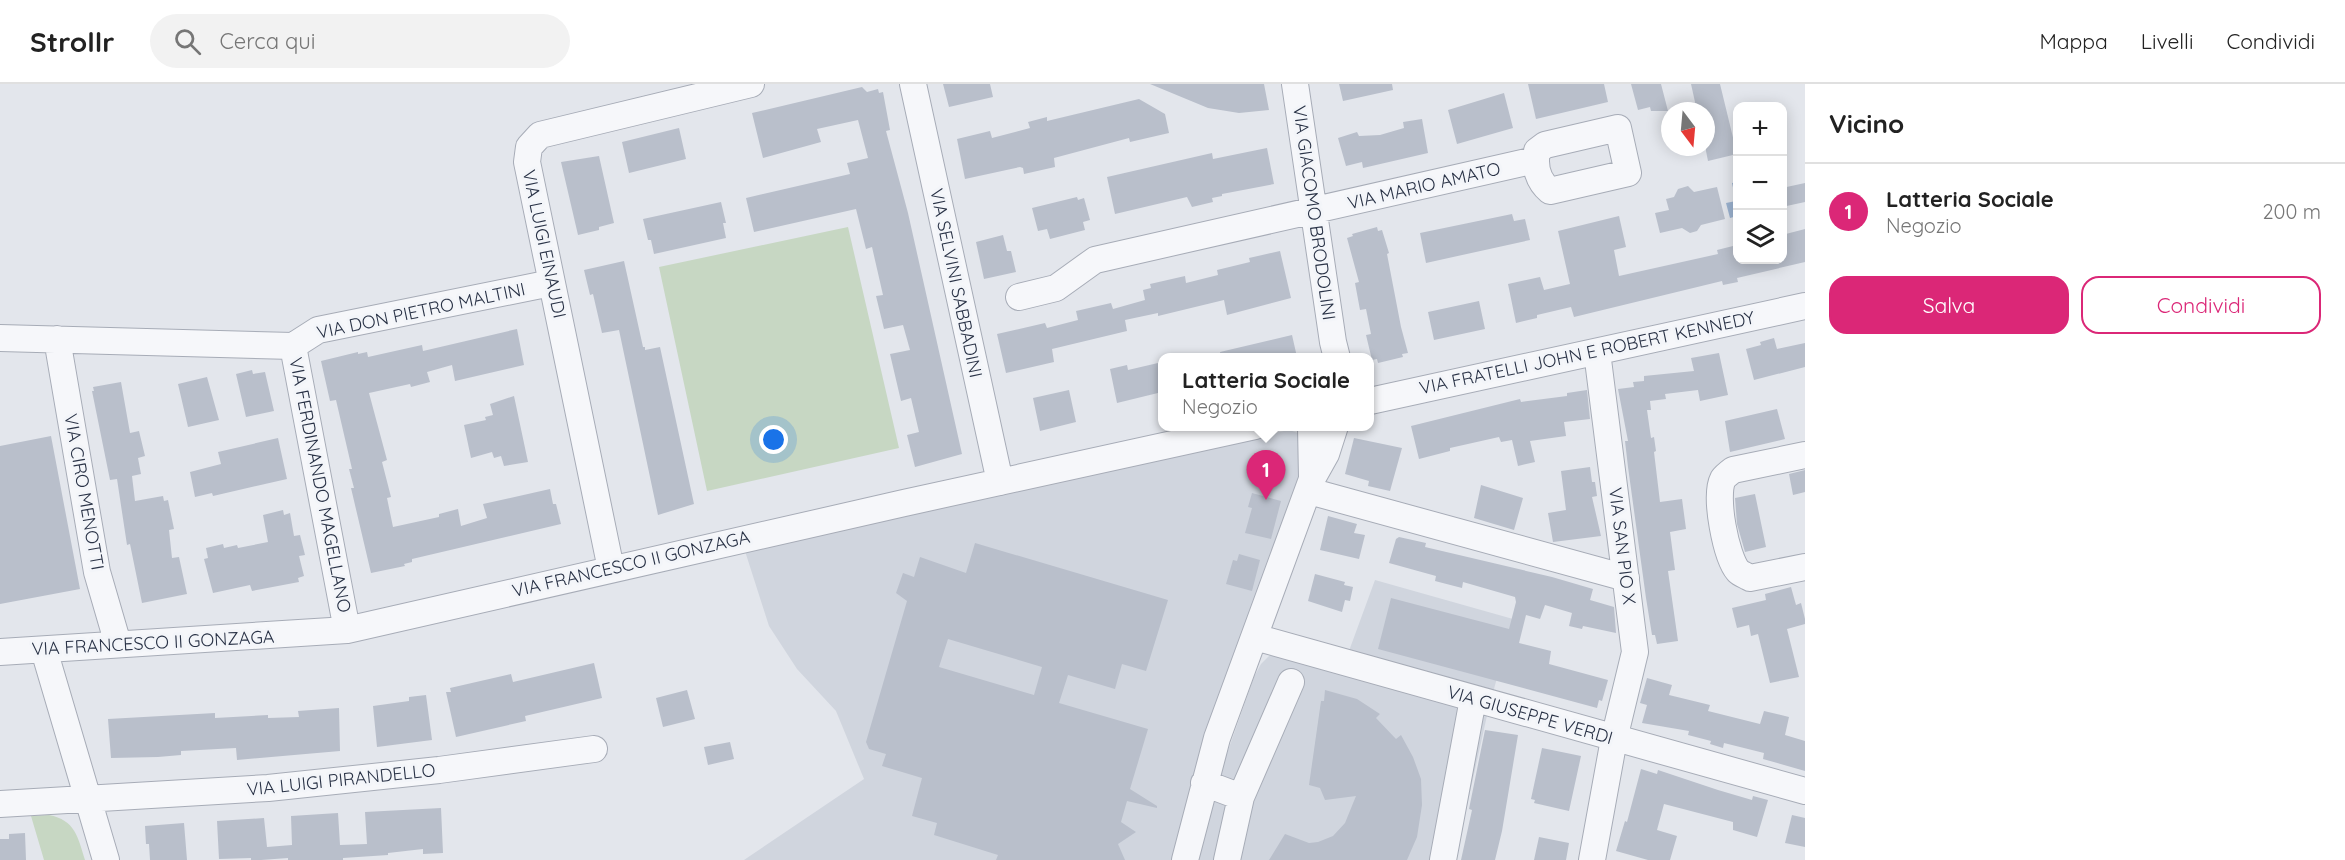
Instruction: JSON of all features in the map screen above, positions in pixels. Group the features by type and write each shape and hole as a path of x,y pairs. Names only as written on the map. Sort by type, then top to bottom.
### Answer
{"street":[{"name":"VIA LUIGI EINAUDI","path":"611,569 526,162 529,147 540,135 751,84"},
{"name":"VIA SELVINI SABBADINI","path":"913,84 1000,482"},
{"name":"VIA GIACOMO BRODOLINI","path":"1295,84 1334,352"},
{"name":"VIA MARIO AMATO","path":"1020,297 1056,288 1095,260 1535,160"},
{"name":"VIA DON PIETRO MALTINI","path":"293,346 318,330 551,283"},
{"name":"VIA FRATELLI JOHN E ROBERT KENNEDY","path":"1374,400 1805,306"},
{"name":"VIA FERDINANDO MAGELLANO","path":"0,338 293,346 347,630"},
{"name":"VIA CIRO MENOTTI","path":"57,339 97,572 118,644"},
{"name":"VIA SAN PIO X","path":"1592,860 1614,739 1635,652 1597,352"},
{"name":"VIA FRANCESCO II GONZAGA","path":"0,652 347,630 1232,431"},
{"path":"1310,485 1311,431"},
{"path":"1185,860 1217,738 1310,485 1326,454 1333,431"},
{"path":"1805,455 1733,470 1723,477 1719,491 1720,509 1731,557 1738,571 1750,578 1805,567"},
{"path":"1310,485 1626,578"},
{"name":"VIA GIUSEPPE VERDI","path":"1255,638 1805,791"},
{"path":"57,692 71,663 86,647"},
{"path":"44,650 106,860"},
{"path":"1227,860 1241,797 1291,682"},
{"path":"1443,860 1473,699"},
{"name":"VIA LUIGI PIRANDELLO","path":"0,804 268,788 439,770 594,749"},
{"path":"1204,783 1241,797"}],"shaded area":[{"path":"1284,431 1298,433 1305,460 1213,735 1181,860 744,860 864,779 836,711 797,669 769,626 744,548"},
{"path":"1375,580 1513,619 1488,711 1455,860 1199,860 1218,779 1254,677 1261,664 1269,656 1279,655 1342,670"}],"green space":[{"path":"848,227 899,448 707,491 659,267"},
{"path":"31,816 58,817 70,825 85,860 44,860"}],"water":[{"path":"1733,202 1733,217 1730,218 1726,203"}],"building":[{"path":"943,84 990,84 993,97 949,107"},
{"path":"1150,84 1264,84 1269,110 1239,113 1208,108"},
{"path":"1339,84 1392,84 1393,90 1343,101"},
{"path":"1528,84 1604,84 1608,102 1536,119"},
{"path":"1631,84 1661,84 1666,102 1661,102 1661,111 1651,111 1650,107 1638,110"},
{"path":"1691,84 1720,84 1733,138 1733,155 1708,161 1707,156 1715,156 1715,102 1695,102"},
{"path":"862,87 867,92 878,89 879,93 883,92 890,130 886,131 908,213 962,454 915,467 907,435 919,432 911,398 901,401 890,354 910,350 903,325 884,329 876,296 883,295 872,247 866,249 856,209 754,232 746,198 850,174 847,163 868,158 858,120 817,129 821,142 763,158 752,113"},
{"path":"1504,93 1513,128 1457,144 1448,110"},
{"path":"1139,99 1165,114 1169,133 1130,142 1129,138 1054,158 1055,167 1024,174 1023,168 1020,167 965,179 957,139 990,131 992,138 1030,128 1028,122 1047,117 1047,121"},
{"path":"1422,119 1428,153 1363,168 1362,162 1346,166 1338,138 1357,132 1359,136 1380,135 1404,128 1403,122"},
{"path":"679,128 686,159 629,173 622,142"},
{"path":"1267,148 1274,184 1222,194 1222,196 1212,198 1213,202 1192,207 1187,197 1115,214 1107,177 1212,153 1213,159"},
{"path":"599,156 614,223 599,227 599,230 578,235 561,162"},
{"path":"1805,183 1805,202 1787,206 1787,187"},
{"path":"1688,186 1694,192 1717,187 1725,219 1701,225 1697,231 1690,233 1682,228 1660,233 1655,213 1669,210 1666,199 1674,197 1678,189"},
{"path":"1077,197 1078,200 1084,198 1090,220 1083,222 1085,230 1050,239 1047,229 1038,231 1032,208"},
{"path":"721,202 726,223 723,223 726,238 654,254 643,219"},
{"path":"1512,214 1514,221 1525,219 1530,240 1426,263 1420,233"},
{"path":"1619,216 1626,247 1614,250 1619,276 1718,254 1717,250 1733,246 1733,264 1787,264 1787,234 1805,229 1805,262 1737,278 1738,282 1723,285 1722,281 1574,317 1571,307 1537,315 1537,318 1516,323 1508,284 1540,277 1544,290 1570,284 1558,231"},
{"path":"1377,227 1378,231 1382,230 1389,253 1387,254 1408,353 1402,354 1403,357 1378,363 1377,359 1374,360 1374,353 1370,353 1366,335 1371,334 1366,309 1360,310 1355,283 1359,282 1347,238 1353,236 1352,234"},
{"path":"1003,235 1007,251 1011,251 1016,272 984,279 976,242"},
{"path":"1280,251 1291,298 1227,315 1224,300 1158,316 1158,313 1125,320 1127,331 1052,349 1054,362 1006,373 997,334 1045,323 1047,328 1078,320 1076,311 1111,303 1113,309 1145,300 1143,290 1151,288 1150,284 1185,276 1186,283 1218,275 1217,270 1250,262 1249,258"},
{"path":"624,261 643,347 645,350 660,347 694,504 658,515 619,330 602,333 593,294 590,295 584,270"},
{"path":"1479,301 1485,329 1434,340 1428,312"},
{"path":"517,329 524,365 455,381 452,365 427,372 430,382 369,393 387,460 382,462 391,497 387,498 393,527 439,517 439,514 458,509 461,526 487,518 483,504 550,489 561,524 412,559 412,562 404,564 405,566 371,573 351,488 354,488 349,469 352,469 336,400 330,401 321,361 358,352 358,354 367,352 368,357 422,345 423,351"},
{"path":"1292,335 1296,353 1220,353"},
{"path":"1774,338 1777,349 1805,343 1805,367 1754,380 1746,349"},
{"path":"1719,353 1728,395 1700,401 1698,390 1665,394 1666,399 1650,401 1651,410 1647,410 1651,438 1654,437 1656,451 1654,452 1660,502 1682,499 1686,529 1670,532 1675,570 1668,571 1678,641 1657,644 1655,635 1652,635 1646,598 1625,441 1628,441 1618,389 1634,387 1633,382 1644,381 1644,376 1694,371 1691,358"},
{"path":"1158,363 1158,393 1117,403 1110,369 1127,365 1128,370"},
{"path":"252,370 253,374 265,372 274,411 246,417 236,374"},
{"path":"207,377 219,420 188,427 178,384"},
{"path":"121,382 130,433 139,431 145,456 138,458 141,474 132,476 135,501 163,496 164,501 168,500 174,529 169,530 172,558 179,557 187,594 142,603 130,544 127,545 117,479 110,480 92,391 94,391 93,387"},
{"path":"1069,390 1076,422 1040,431 1033,398"},
{"path":"1587,390 1590,419 1564,422 1566,436 1530,441 1535,462 1518,466 1512,440 1501,442 1499,437 1450,448 1450,451 1419,459 1411,426 1520,399 1521,402 1567,396 1567,393"},
{"path":"514,396 528,462 504,466 501,456 494,458 492,452 471,458 464,425 486,420 485,417 493,415 490,404"},
{"path":"1777,409 1785,439 1730,452 1725,421"},
{"path":"51,436 80,589 0,604 0,446"},
{"path":"278,438 287,479 213,496 212,493 195,497 190,472 221,464 218,452"},
{"path":"1354,438 1402,448 1390,491 1368,486 1369,481 1345,474"},
{"path":"1590,467 1597,496 1592,497 1601,536 1553,542 1548,513 1566,510 1561,471"},
{"path":"1805,470 1805,492 1793,495 1789,474"},
{"path":"1481,485 1523,498 1514,530 1474,518"},
{"path":"1252,493 1281,501 1271,539 1245,533 1252,508 1248,507"},
{"path":"1755,494 1766,547 1745,552 1737,524 1735,498"},
{"path":"283,510 284,515 290,513 294,536 300,535 305,555 299,556 304,576 298,578 299,582 252,591 250,585 213,593 204,559 208,558 206,548 223,544 224,548 237,545 238,548 268,542 263,515"},
{"path":"1328,516 1357,524 1354,533 1365,535 1359,559 1320,550"},
{"path":"1399,537 1426,543 1425,547 1593,589 1590,600 1614,607 1616,633 1583,626 1582,629 1569,626 1572,613 1545,605 1540,619 1526,615 1519,643 1551,651 1549,664 1608,680 1602,701 1599,700 1597,708 1378,649 1391,598 1509,629 1516,602 1515,597 1463,582 1462,588 1435,581 1436,576 1389,563 1396,539"},
{"path":"975,543 1168,600 1146,671 1122,664 1115,689 1068,675 1059,703 1148,729 1130,789 1157,808 1127,801 1121,822 1136,832 1118,844 1125,860 996,860 998,855 934,835 937,823 912,816 922,778 882,766 886,754 869,749 866,742 907,601 896,593 903,573 914,577 920,557 966,573","holes":["948,639 1042,667 1034,695 939,667"]},
{"path":"1239,554 1260,560 1252,591 1226,584 1233,560 1237,561"},
{"path":"1315,574 1345,582 1344,585 1353,587 1350,601 1345,600 1342,612 1308,601"},
{"path":"1791,587 1796,605 1801,603 1805,619 1805,624 1787,629 1799,677 1770,683 1758,634 1751,636 1749,625 1737,628 1732,608 1766,600 1765,594"},
{"path":"594,663 602,698 525,716 526,721 456,737 446,692 451,692 450,688 511,674 513,682"},
{"path":"1647,678 1672,685 1669,695 1710,705 1708,711 1760,724 1764,711 1789,717 1785,735 1805,741 1805,771 1763,759 1764,753 1724,743 1723,748 1710,744 1711,741 1688,735 1689,731 1642,723 1647,705 1640,703"},
{"path":"687,690 695,719 663,727 656,698"},
{"path":"1325,690 1357,699 1380,714 1376,718 1396,739 1401,735 1413,757 1421,779 1422,805 1417,837 1407,860 1269,860 1285,834 1309,843 1333,836 1345,823 1356,796 1325,800 1320,788 1309,785 1321,701 1324,701"},
{"path":"426,695 432,740 377,747 373,706 409,701 409,697"},
{"path":"339,708 340,751 237,760 236,748 181,751 181,755 158,757 111,758 108,719 215,713 215,718 268,715 268,718 299,717 298,711"},
{"path":"1485,730 1518,735 1502,831 1495,860 1461,860 1472,810 1469,809"},
{"path":"730,742 734,759 708,765 704,747"},
{"path":"1542,748 1581,756 1569,811 1534,803 1535,800 1531,799"},
{"path":"1641,769 1657,774 1658,770 1752,800 1753,796 1768,800 1757,837 1733,830 1733,822 1664,804 1657,830 1677,836 1670,860 1648,860 1616,851 1625,821 1627,822"},
{"path":"441,808 443,853 423,854 423,849 388,853 388,855 343,858 343,860 219,859 217,821 264,818 267,847 292,845 291,816 338,813 340,845 367,844 365,812"},
{"path":"1792,815 1805,818 1805,847 1785,843"},
{"path":"184,823 187,860 150,860 145,826"},
{"path":"25,833 26,860 0,860 0,839 9,839 9,834"},
{"path":"1539,837 1569,843 1566,860 1534,860"}],"place":[{"name":"Latteria Sociale","path":"1266,500"}]}
